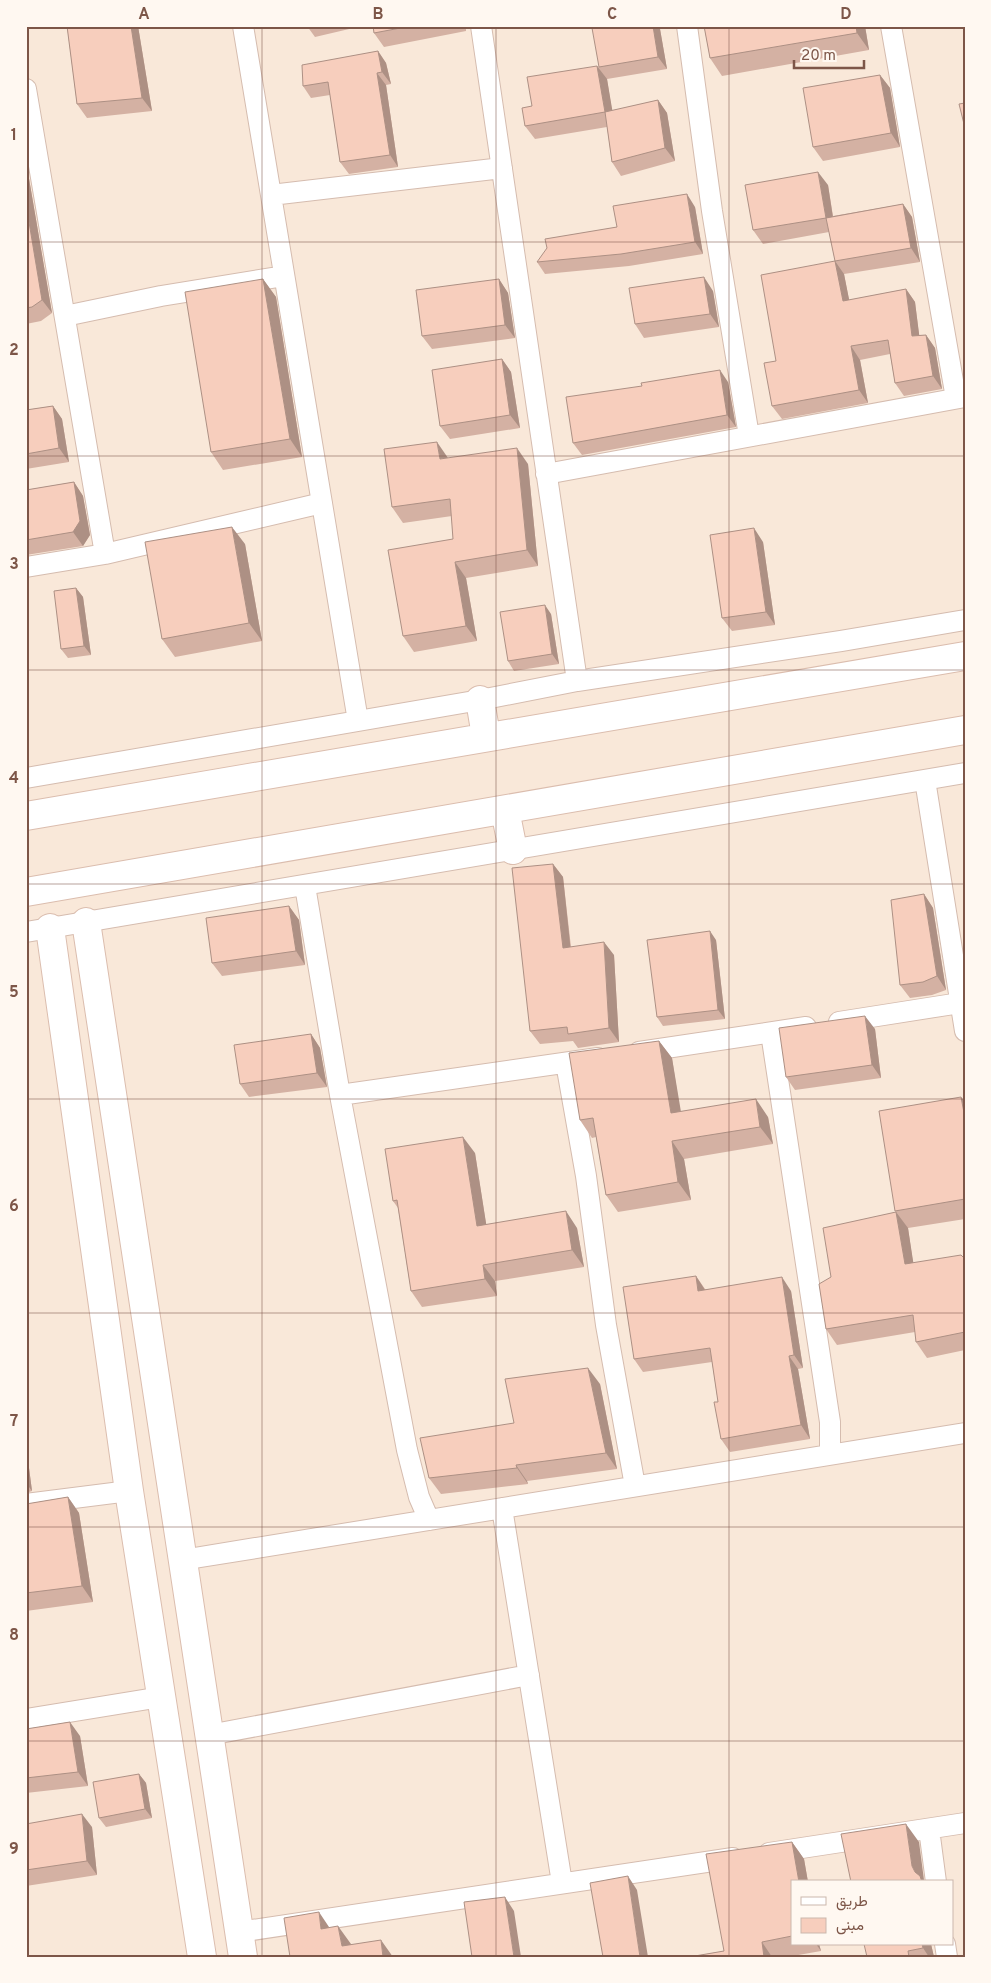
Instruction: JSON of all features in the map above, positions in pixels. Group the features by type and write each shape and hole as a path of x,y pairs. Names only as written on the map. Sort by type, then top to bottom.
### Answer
{"street":[{"path":"243,26 358,721"},
{"path":"481,26 577,680"},
{"path":"687,26 712,211 749,436"},
{"path":"546,474 960,398 892,26"},
{"path":"26,89 30,134 65,316 105,554"},
{"path":"271,195 502,168"},
{"path":"65,316 161,296 284,276"},
{"path":"26,567 105,554 322,503"},
{"path":"26,778 480,700 577,680 841,641 965,620"},
{"path":"26,816 486,736 965,656"},
{"path":"480,700 486,736"},
{"path":"26,892 965,730"},
{"path":"202,1957 38,930 965,774"},
{"path":"925,780 965,1031"},
{"path":"505,810 513,850"},
{"path":"305,886 340,1095 407,1450 418,1497 429,1520"},
{"path":"86,922 241,1944 562,1883 965,1823"},
{"path":"340,1095 960,1004"},
{"path":"771,1033 830,1422 830,1454"},
{"path":"566,1063 586,1176 606,1325 635,1486"},
{"path":"182,1560 830,1454 964,1436"},
{"path":"26,1504 129,1491"},
{"path":"502,1508 562,1883"},
{"path":"209,1735 529,1675"},
{"path":"26,1719 161,1697"},
{"path":"929,1829 936,1880"},
{"path":"187,1866 228,1860"}],"shaded area":[{"path":"26,26 965,26 965,1957 26,1957"}],"building":[{"path":"67,26 131,26 142,98 77,104"},
{"path":"373,26 411,26 374,33"},
{"path":"602,26 653,26 658,57 599,67 592,28"},
{"path":"704,26 856,26 857,33 710,58"},
{"path":"378,51 382,72 377,73 390,155 340,162 328,82 303,86 302,65"},
{"path":"597,66 605,112 525,126 522,108 532,106 527,77"},
{"path":"880,75 891,133 813,147 803,88"},
{"path":"658,100 665,148 612,162 605,112"},
{"path":"965,103 965,128 959,104"},
{"path":"818,172 826,218 753,230 745,185"},
{"path":"687,194 695,242 621,254 537,262 547,248 545,239 617,227 613,206"},
{"path":"26,204 42,300 32,307 26,308"},
{"path":"903,204 911,248 835,261 826,218"},
{"path":"835,261 843,301 906,289 912,336 926,335 933,376 895,383 888,340 851,346 859,390 772,406 764,363 776,361 761,275"},
{"path":"704,277 710,314 635,324 629,288"},
{"path":"263,279 290,439 211,452 185,292"},
{"path":"499,279 505,325 422,336 416,290"},
{"path":"502,359 510,415 440,426 432,370"},
{"path":"720,370 727,415 573,443 566,397 642,386 641,383"},
{"path":"53,406 59,448 26,454 26,410"},
{"path":"437,442 440,459 517,448 527,550 455,562 466,626 403,636 388,550 453,539 450,499 392,507 384,449"},
{"path":"74,482 80,521 73,532 26,540 26,490"},
{"path":"232,527 249,623 162,639 145,542"},
{"path":"754,528 766,612 722,618 710,535"},
{"path":"76,588 84,646 61,649 54,591"},
{"path":"545,605 552,654 508,661 500,612"},
{"path":"553,864 563,948 604,942 609,1028 568,1034 567,1027 530,1031 512,868"},
{"path":"924,894 937,976 923,982 900,985 891,900"},
{"path":"289,906 296,951 212,963 206,918"},
{"path":"710,931 718,1010 657,1017 647,940"},
{"path":"865,1016 872,1065 786,1077 779,1028"},
{"path":"311,1034 317,1073 240,1084 234,1045"},
{"path":"659,1041 671,1113 756,1099 760,1127 672,1141 678,1182 606,1195 593,1118 580,1120 569,1053"},
{"path":"961,1097 965,1118 965,1199 895,1211 879,1111"},
{"path":"463,1137 477,1226 566,1211 572,1250 483,1265 485,1279 411,1291 397,1200 393,1201 385,1149"},
{"path":"896,1212 905,1264 961,1255 965,1259 965,1332 916,1342 913,1315 826,1329 819,1284 831,1277 823,1228"},
{"path":"696,1276 698,1291 782,1277 794,1355 789,1356 801,1425 721,1439 714,1402 718,1402 710,1348 634,1359 623,1287"},
{"path":"588,1368 606,1453 516,1465 517,1468 429,1478 420,1438 514,1423 505,1379"},
{"path":"68,1497 82,1586 26,1593 26,1504"},
{"path":"70,1722 78,1772 26,1778 26,1729"},
{"path":"139,1774 145,1809 99,1818 93,1782"},
{"path":"82,1814 87,1861 26,1870 26,1824"},
{"path":"906,1824 912,1866 921,1880 851,1880 841,1834"},
{"path":"792,1842 799,1880 791,1880 791,1936 762,1942 764,1957 689,1957 724,1951 706,1854"},
{"path":"628,1876 640,1957 603,1957 590,1883"},
{"path":"505,1897 514,1957 472,1957 464,1902"},
{"path":"319,1912 321,1929 338,1926 342,1946 381,1940 383,1957 290,1957 284,1918"},
{"path":"864,1946 922,1946 923,1948 908,1951 909,1957 867,1957"}]}
